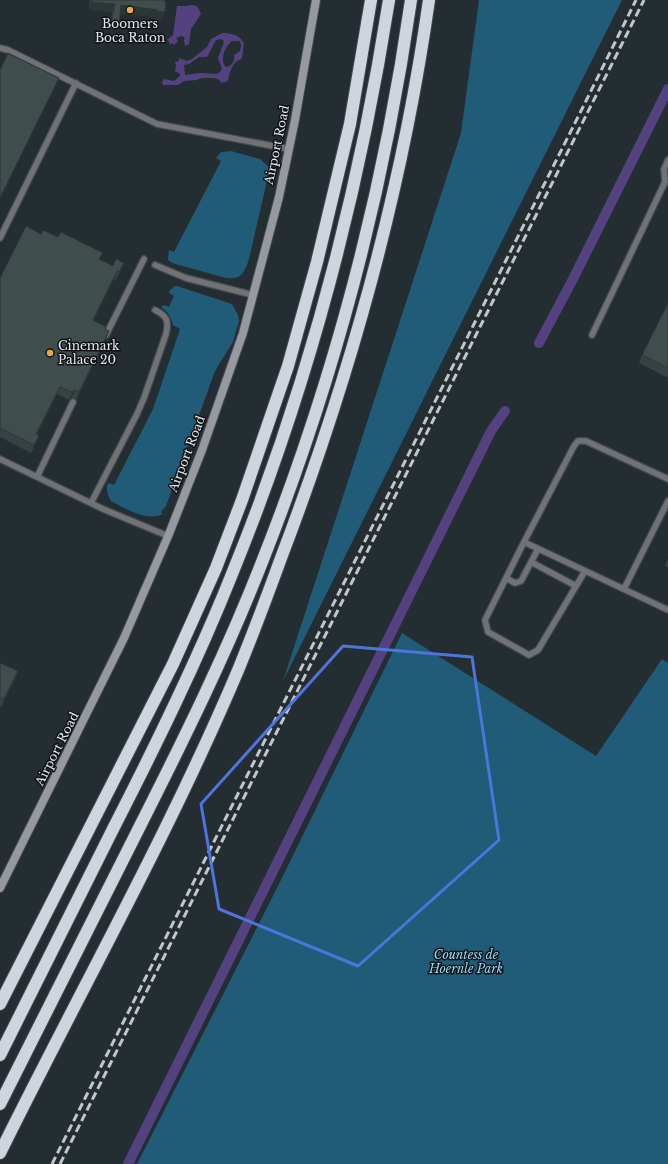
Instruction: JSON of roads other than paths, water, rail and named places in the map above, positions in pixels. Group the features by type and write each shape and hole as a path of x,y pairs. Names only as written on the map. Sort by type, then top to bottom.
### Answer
{"highway":[{"path":"0,1004 173,664 216,568 240,507 279,393 317,262 350,124 372,0"},
{"path":"0,1055 175,706 218,608 258,509 294,406 333,271 360,160 377,76 389,0"},
{"path":"0,1104 184,738 229,642 264,558 309,430 335,349 362,252 390,123 411,0"},
{"path":"424,40 429,0"},
{"path":"0,1153 180,797 239,668 306,493 358,332 374,273 399,168 433,0"}],"street":[{"name":"Airport Road","path":"0,888 3,875 124,638 168,536 202,450 243,332 279,197 316,0"}],"lane":[{"path":"0,48 8,50 157,124 289,149"},
{"path":"0,238 76,83"},
{"path":"592,335 665,182 664,169 668,160"},
{"path":"106,335 144,260"},
{"path":"155,265 186,278 253,295"},
{"path":"91,503 141,403 166,334 168,327 167,319 155,310"},
{"path":"38,477 73,402"},
{"path":"585,571 538,650 529,655 488,632 485,620 524,542 578,441 586,440 668,480"},
{"path":"0,459 91,503 168,536"},
{"path":"624,589 668,502"},
{"path":"524,542 668,610"},
{"path":"506,578 515,583 520,581 538,549"},
{"path":"531,562 576,586"}],"waterway":[{"path":"539,343 572,281 668,89"},
{"path":"128,1164 491,431 505,411"}],"railway":[{"path":"52,1164 636,0"},
{"path":"60,1164 644,0"}],"place":[{"name":"Boomers Boca Raton","path":"130,10"},
{"name":"Cinemark Palace 20","path":"50,353"}],"park label":[{"name":"Countess de Hoernle Park","path":"466,962"}]}
